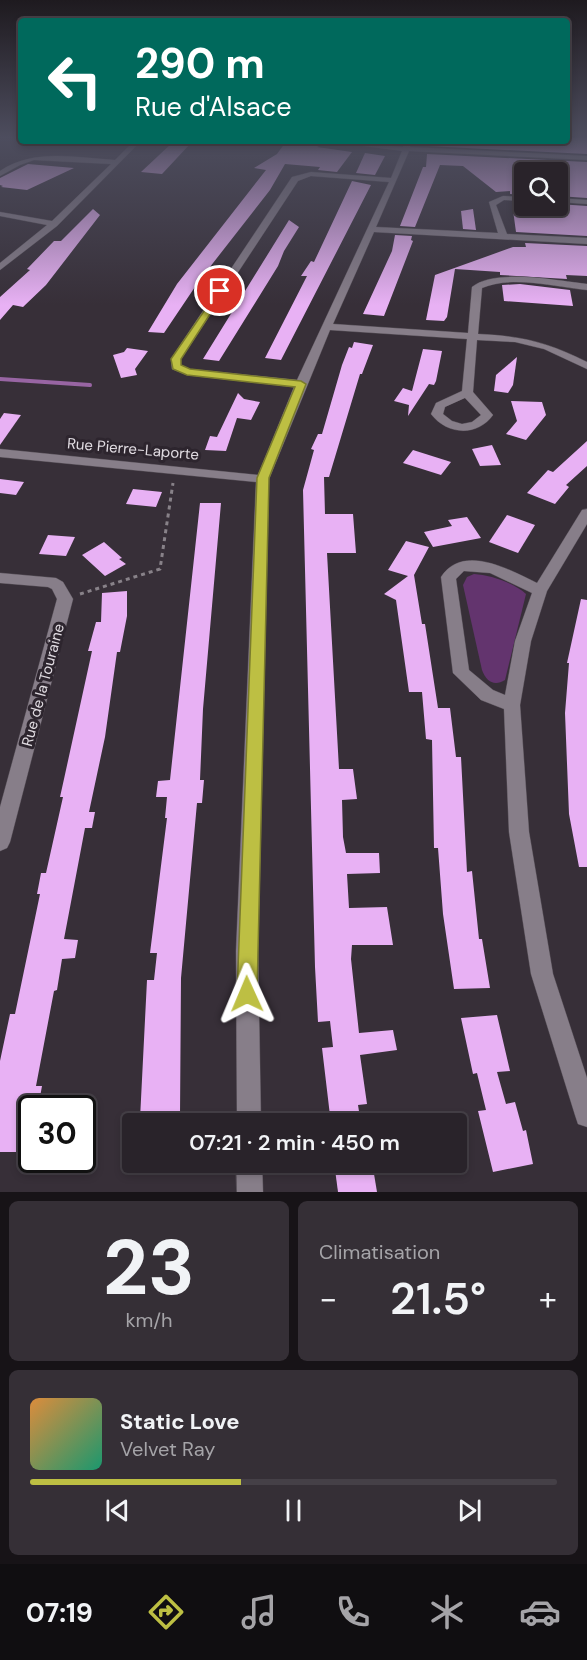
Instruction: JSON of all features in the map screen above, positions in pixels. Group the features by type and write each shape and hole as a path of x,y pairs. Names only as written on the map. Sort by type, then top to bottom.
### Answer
{"street":[{"path":"0,267 54,224 85,194"},
{"path":"285,194 176,359 176,367 187,372 301,384"},
{"path":"249,1113 247,951 263,478 301,384 387,194"},
{"path":"503,237 492,204 503,198 514,198"},
{"path":"568,201 587,202"},
{"path":"0,214 54,224"},
{"path":"372,229 587,241"},
{"path":"467,393 477,287 485,282 587,287"},
{"path":"328,327 515,339 548,347 587,366"},
{"name":"Rue Pierre-Laporte","path":"0,453 263,478"},
{"path":"587,513 540,591 523,641 512,705 519,832 543,974 587,1115"},
{"path":"512,705 487,695 462,673 448,577 461,566 492,568 540,591"},
{"path":"0,578 51,582 58,586 65,599"},
{"name":"Rue de la Touraine","path":"0,842 65,599"},
{"path":"249,1173 250,1192"}],"path":[{"path":"65,599 160,569 175,470"}],"shaded area":[{"path":"474,574 502,580 526,594 505,680 497,683 488,680 482,670 463,585 467,577"}],"building":[{"path":"248,194 267,194 199,281 164,333 148,332 177,284"},
{"path":"346,194 367,194 281,360 265,358 307,276 301,276 311,261 314,262"},
{"path":"413,194 428,194 415,227 400,226"},
{"path":"568,194 587,194 587,198 568,197"},
{"path":"512,203 514,203 514,216 568,216 568,205 587,206 587,236 516,232"},
{"path":"93,209 100,215 46,285 23,307 13,305 0,320 0,297 30,270 27,269 54,241 61,241"},
{"path":"473,209 476,230 463,229 461,211"},
{"path":"289,220 299,227 284,251 278,266 219,361 203,359"},
{"path":"395,235 412,236 413,241 384,316 363,314 392,251"},
{"path":"525,243 587,246 587,276 566,275 567,279 500,275 500,272 455,269 447,317 444,321 426,320 435,275 513,247 526,247"},
{"path":"520,284 570,290 573,306 504,301 502,285"},
{"path":"354,342 373,345 362,374 360,374 329,477 324,477 325,514 353,514 356,553 327,553 339,769 353,769 357,799 342,800 343,837 346,853 379,853 380,873 347,874 349,908 387,907 393,945 352,945 351,959 359,1033 393,1030 397,1050 360,1055 367,1104 358,1105 359,1113 330,1113 322,1048 333,1047 330,1021 318,1022 315,967 303,490 314,450 311,449 318,434 322,434 342,365 349,347 352,348"},
{"path":"127,348 148,351 135,369 137,375 121,378 113,355 124,352"},
{"path":"423,349 442,351 436,381 434,385 429,384 408,416 409,405 394,401 403,388 412,391"},
{"path":"517,357 513,385 508,393 494,391 496,375"},
{"path":"238,393 244,399 260,402 251,420 237,418 226,451 205,450 210,436 217,437"},
{"path":"511,401 542,402 546,415 526,440 506,434 517,421"},
{"path":"4,413 21,415 0,445 0,419"},
{"path":"587,441 587,466 566,485 569,487 555,504 527,493 548,470 553,472"},
{"path":"492,445 501,465 480,466 472,449"},
{"path":"413,450 451,462 441,475 403,463"},
{"path":"0,479 24,482 16,495 0,493"},
{"path":"133,489 162,492 156,507 126,504"},
{"path":"200,503 221,503 203,709 200,780 204,780 202,803 197,803 181,978 180,1113 140,1113 147,980 154,980 157,953 150,953 167,818 165,818 167,797 156,797 158,781 170,780"},
{"path":"507,515 535,525 518,553 489,542"},
{"path":"467,517 481,538 433,547 424,532 452,526 448,520"},
{"path":"48,535 75,537 66,556 39,554"},
{"path":"406,541 429,547 414,575 422,624 425,624 438,708 450,708 456,757 461,757 467,872 472,871 479,939 482,939 490,988 454,989 443,914 438,848 434,848 432,740 426,739 422,692 409,692 396,600 384,594 408,576 388,570"},
{"path":"104,542 126,564 105,576 82,555"},
{"path":"127,591 127,616 120,652 117,652 105,737 89,812 95,812 92,828 85,828 64,939 78,940 75,958 62,959 36,1086 42,1086 40,1095 18,1095 18,1152 0,1152 0,1061 10,1014 15,1014 40,894 37,894 41,873 46,873 63,797 60,797 92,651 88,651 96,622 101,622 102,593"},
{"path":"581,599 587,600 587,867 579,867 569,814 565,713 569,663 567,663"},
{"path":"497,1015 510,1071 497,1072 506,1104 515,1102 523,1131 526,1130 533,1164 493,1172 478,1111 486,1110 477,1073 473,1074 461,1018"},
{"path":"335,1173 374,1173 377,1192 338,1192"}],"waterway":[{"path":"0,379 90,385"}],"route":[{"path":"220,291 176,359 176,367 187,372 301,384 263,478 247,994"}]}
